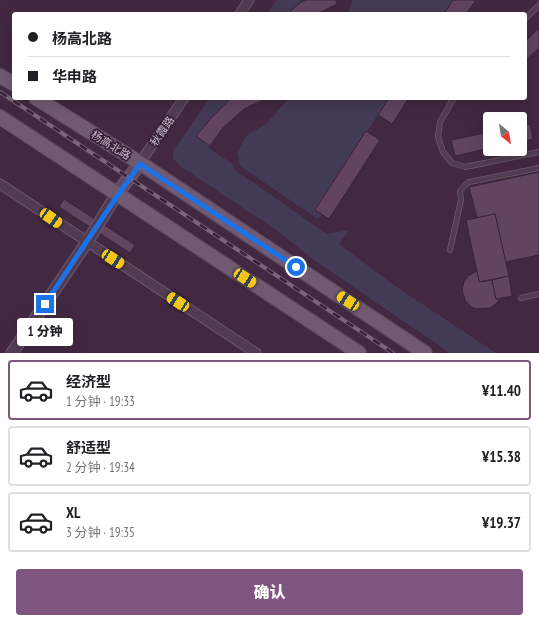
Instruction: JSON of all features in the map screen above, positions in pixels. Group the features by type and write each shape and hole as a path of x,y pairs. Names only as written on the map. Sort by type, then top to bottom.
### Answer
{"main road":[{"path":"0,76 12,83"},
{"name":"杨高北路","path":"39,100 140,164 425,353"},
{"path":"0,117 359,353"},
{"path":"117,194 140,164"}],"street":[{"path":"241,12 249,0"},
{"name":"秋霞路","path":"140,164 183,100"},
{"path":"0,184 256,353"},
{"path":"12,353 87,242 117,194"}],"lane":[{"path":"527,17 539,5"},
{"path":"453,100 440,122 438,137 443,152 452,163 465,167 539,152"},
{"path":"450,250 461,200 460,191 464,186 469,182 539,168"},
{"path":"521,298 539,294"}],"shaded area":[{"path":"276,0 306,0 301,2 289,12 268,12"},
{"path":"353,0 453,0 445,12 348,12"},
{"path":"209,100 229,100 196,136 210,144 209,148 231,163 235,170 327,234 349,230 339,244 398,288 496,353 450,353 314,260 275,229 180,166 173,158 173,151"},
{"path":"287,100 388,100 315,210 322,214 318,219 240,166 237,153 246,136 266,124"}],"building":[{"path":"306,0 336,0 337,4 321,12 289,12 301,2"},
{"path":"453,0 476,0 467,12 445,12"},
{"path":"539,28 539,48 527,59 527,40"},
{"path":"229,100 264,100 244,109 222,129 210,146 196,136"},
{"path":"388,100 408,100 392,124 378,115"},
{"path":"530,124 533,139 527,140 527,125"},
{"path":"366,131 380,140 329,219 315,210"},
{"path":"483,133 483,150 455,156 451,140"},
{"path":"539,172 539,255 505,262 495,214 477,218 469,187"},
{"path":"64,199 135,245 130,253 59,207"},
{"path":"495,214 509,276 479,282 466,220"},
{"path":"477,271 479,282 492,280 496,299 500,298 497,303 490,308 477,309 471,307 465,300 462,290 464,282 468,276"},
{"path":"509,276 512,296 496,299 492,280"}],"railway":[{"path":"0,92 12,100"},
{"path":"12,100 393,353"}],"route":[{"path":"45,304 117,194 140,164 296,267"}]}
